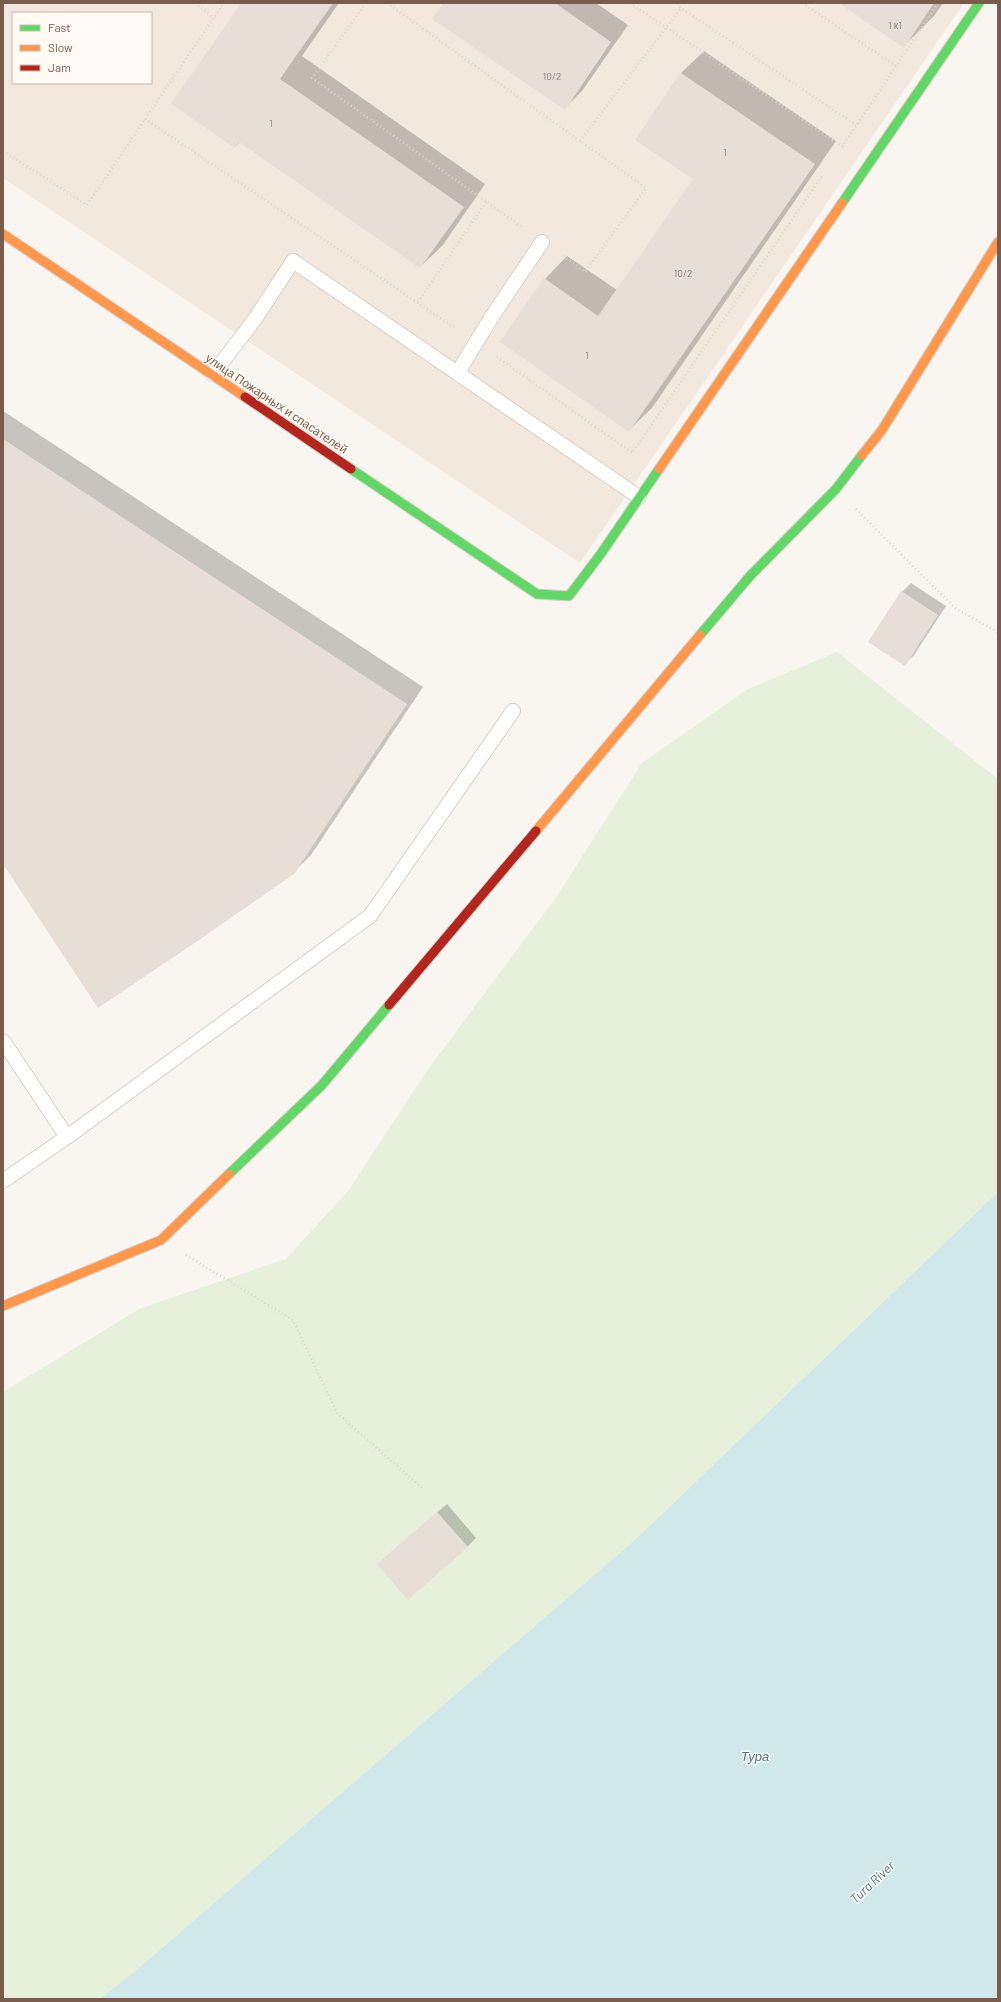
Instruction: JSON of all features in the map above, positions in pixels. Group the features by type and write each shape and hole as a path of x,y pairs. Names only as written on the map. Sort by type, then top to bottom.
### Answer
{"street":[{"path":"639,497 979,3"},
{"name":"улица Пожарных и спасателей","path":"3,234 213,374 537,594 569,596 639,497"},
{"path":"3,1306 161,1240 322,1085 750,576 836,489 882,430 998,242"}],"lane":[{"path":"458,372 542,242"},
{"path":"213,374 255,319 293,261 458,372 639,497"},
{"path":"3,1181 67,1137 370,916 513,711"},
{"path":"3,1041 67,1137"}],"path":[{"path":"3,6 7,3"},
{"path":"196,3 214,18"},
{"path":"3,151 87,205 224,3"},
{"path":"366,3 312,78 585,272 646,188 387,3"},
{"path":"630,3 842,147"},
{"path":"678,3 681,8 856,125"},
{"path":"802,3 896,66"},
{"path":"838,154 938,3"},
{"path":"580,141 681,8"},
{"path":"145,119 418,302 632,453 825,173"},
{"path":"418,302 486,202"},
{"path":"836,489 956,609 998,632"},
{"path":"161,1240 293,1320 337,1413 423,1489"}],"shaded area":[{"path":"3,3 964,3 580,563 3,178"}],"green space":[{"path":"837,652 998,779 998,1192 637,1538 140,1967 100,1999 3,1999 3,1392 141,1308 286,1259 349,1190 426,1072 557,896 642,763 748,689"}],"water":[{"name":"Тура","path":"998,1192 998,1999 100,1999 140,1967 637,1538"}],"building":[{"path":"241,3 333,3 280,79 464,207 420,268 239,142 235,148 171,104"},
{"path":"443,3 555,3 611,42 565,110 432,19"},
{"path":"839,3 934,3 904,48"},
{"path":"681,73 815,164 629,432 500,342 544,278 598,316 693,179 635,140"},
{"path":"3,439 407,704 294,874 98,1008 3,864"},
{"path":"901,591 938,615 905,666 868,642"},
{"path":"437,1512 468,1547 408,1600 377,1564"}],"traffic: fast":[{"path":"842,203 979,3"},
{"path":"700,635 750,576 836,489 862,455"},
{"path":"351,469 537,594 569,596 600,555 659,469"},
{"path":"229,1174 322,1085 389,1005"}],"traffic: slow":[{"path":"659,469 842,203"},
{"path":"3,234 245,397"},
{"path":"862,455 882,430 998,242"},
{"path":"536,831 700,635"},
{"path":"3,1306 161,1240 229,1174"}],"traffic: jam":[{"path":"245,397 351,469"},
{"path":"389,1005 536,831"}],"water label":[{"name":"Tura River","path":"872,1882"}]}
